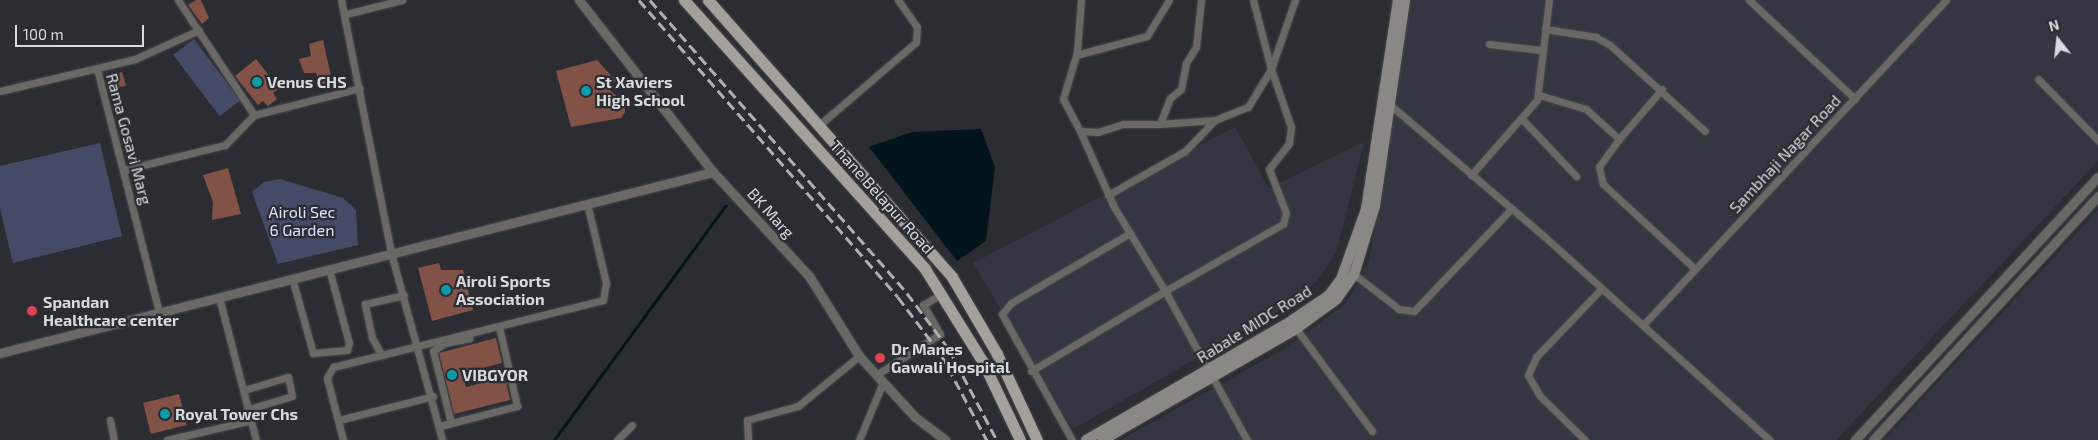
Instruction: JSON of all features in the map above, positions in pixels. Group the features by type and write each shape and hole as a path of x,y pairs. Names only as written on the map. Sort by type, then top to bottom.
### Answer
{"main road":[{"name":"Thane Belapur Road","path":"684,0 898,235 942,294 983,362 1020,440"},
{"name":"Thane Belapur Road","path":"708,0 818,126 910,225 952,277 997,354 1037,440"},
{"name":"Rabale MIDC Road","path":"1398,0 1398,24"},
{"name":"Rabale MIDC Road","path":"1103,440 1294,325 1329,294 1350,271 1370,211 1398,24 1405,0"},
{"name":"Rabale MIDC Road","path":"1086,440 1208,376"}],"street":[{"path":"178,0 254,114"},
{"path":"341,0 346,14 391,253 420,345 433,393 442,440"},
{"path":"346,14 402,0"},
{"name":"BK Marg","path":"579,0 713,172 809,276 860,356 883,382 945,440"},
{"path":"818,126 916,42 917,27 898,0"},
{"path":"1081,0 1076,55 1063,99 1080,131 1108,195 1165,291 1208,376 1247,440"},
{"path":"1076,55 1147,36 1169,0"},
{"path":"1160,124 1164,110 1180,89 1186,63 1196,47 1201,0"},
{"path":"1031,371 1286,219 1269,169 1289,143 1292,127 1270,70 1253,0"},
{"path":"1080,131 1215,120 1248,107 1270,70 1295,0"},
{"path":"1471,175 1522,120 1539,95 1541,50 1550,0"},
{"path":"1749,0 1855,98"},
{"name":"Sambhaji Nagar Road","path":"1643,325 1946,0"},
{"path":"1545,29 1596,37 1662,89 1705,131"},
{"path":"97,69 165,48 199,30"},
{"path":"1489,44 1541,50"},
{"name":"Rama Gosavi Marg","path":"0,91 97,69 159,312"},
{"path":"2038,78 2098,140"},
{"path":"123,170 225,145 254,114 360,88"},
{"path":"1662,89 1619,139 1598,167 1603,184 1695,270"},
{"path":"1539,95 1586,109 1619,139"},
{"path":"1386,101 1602,288 1770,440"},
{"path":"1108,195 1185,151 1215,120"},
{"path":"1522,120 1576,176"},
{"path":"0,353 713,172"},
{"path":"1854,440 2097,179"},
{"path":"1863,430 1873,440 2098,196"},
{"path":"343,440 328,371 341,364 499,327 603,300 606,283 587,203"},
{"path":"1350,271 1399,309 1414,311 1511,209"},
{"path":"1072,440 1006,328 1004,310 1130,233"},
{"path":"292,278 313,353 347,350 349,343 329,269"},
{"path":"1585,440 1540,396 1528,375 1536,357 1602,288"},
{"path":"876,375 940,334 923,305 942,294"},
{"path":"381,354 372,338 365,304 404,295"},
{"path":"219,297 256,440"},
{"path":"1294,325 1372,432"},
{"path":"440,426 517,406 499,327"},
{"path":"451,423 435,347 470,338"},
{"path":"748,440 747,420 798,406 860,356"},
{"path":"1919,370 1928,380"},
{"path":"244,390 288,377 292,396 249,409"},
{"path":"859,440 883,382"},
{"path":"338,420 433,393 442,387"},
{"path":"1897,394 1906,404"},
{"path":"110,420 114,440"},
{"path":"166,440 252,420"},
{"path":"617,440 632,425"}],"shaded area":[{"path":"1409,0 2098,0 2098,161 1836,440 1120,440 1284,349 1346,303 1369,262"},
{"path":"1235,127 1269,188 1364,142 1336,253 1317,281 1281,310 1073,429 973,263"},
{"path":"981,129 995,167 986,241 957,261 869,147 912,132"},
{"path":"2098,210 2098,440 1884,440"}],"green space":[{"path":"194,39 240,100 220,116 173,55"},
{"path":"100,143 122,236 13,263 0,209 0,166"},
{"name":"Airoli Sec 6 Garden","path":"280,179 343,198 356,210 358,245 278,264 252,192 264,182"}],"building":[{"path":"196,0 201,0 209,18 202,24 188,5"},
{"path":"323,40 333,85 321,86 316,73 304,73 299,59 311,56 309,44"},
{"name":"Venus CHS","path":"256,59 279,88 273,93 277,99 268,106 263,101 258,105 235,76"},
{"name":"St Xaviers High School","path":"597,60 616,81 607,88 625,103 625,112 621,118 571,127 556,71"},
{"path":"122,72 126,85 112,90 108,76"},
{"path":"228,168 241,214 212,220 213,202 203,175"},
{"name":"Airoli Sports Association","path":"439,263 441,270 463,270 473,310 432,321 418,268"},
{"name":"VIBGYOR","path":"496,338 502,363 462,373 466,387 505,377 510,400 454,414 439,353"},
{"name":"Royal Tower Chs","path":"179,394 187,425 151,434 143,403"}],"waterway":[{"path":"554,440 725,206"}],"railway":[{"path":"639,0 898,297 941,354 987,440"},
{"path":"650,0 907,293 949,349 997,440"}],"place":[{"name":"Venus CHS","path":"257,82"},
{"name":"St Xaviers High School","path":"586,91"},
{"name":"Airoli Sports Association","path":"446,290"},
{"name":"Spandan Healthcare center","path":"32,311"},
{"name":"Dr Manes Gawali Hospital","path":"880,358"},
{"name":"VIBGYOR","path":"452,375"},
{"name":"Royal Tower Chs","path":"165,414"}]}
